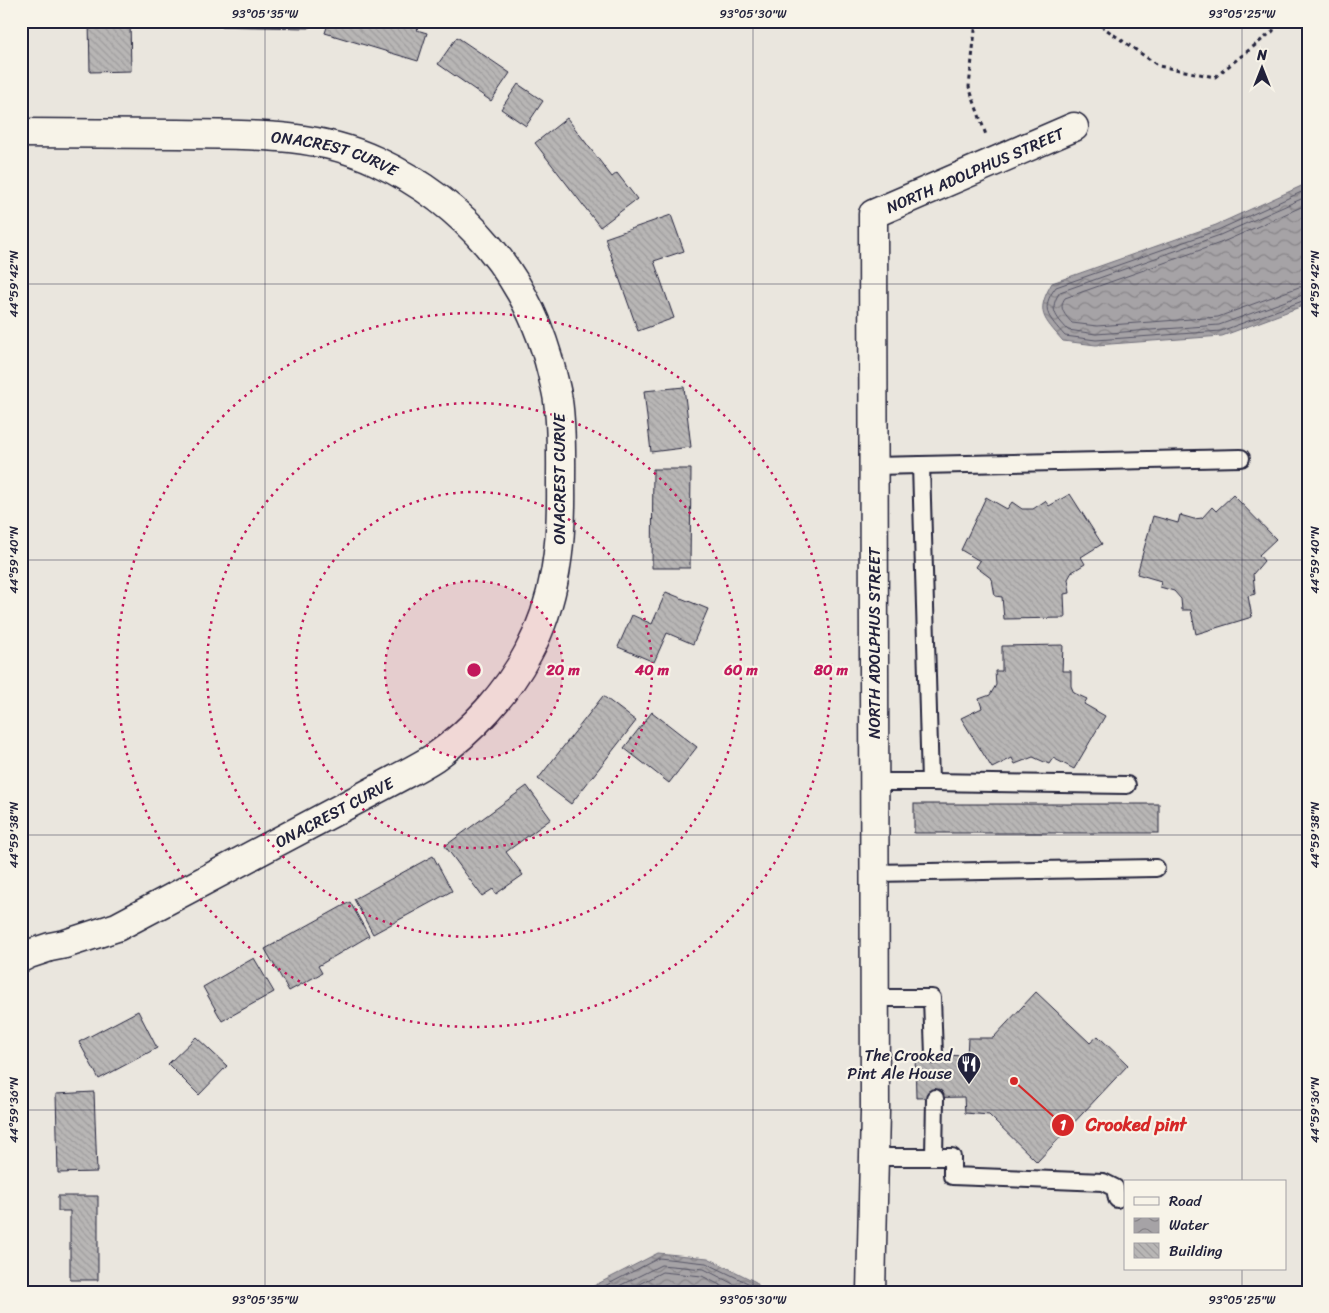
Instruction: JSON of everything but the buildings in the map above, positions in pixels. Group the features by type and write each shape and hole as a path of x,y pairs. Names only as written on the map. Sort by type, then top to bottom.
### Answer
{"street":[{"name":"NORTH ADOLPHUS STREET","path":"871,1292 875,998 873,214 1074,127"},
{"name":"ONACREST CURVE","path":"21,133 279,136 333,146 374,160 412,179 448,205 479,234 507,269 529,306 546,346 558,399 562,513 558,561 549,604 528,654 498,699 468,730 434,758 117,926 65,944 43,949 21,958"}],"lane":[{"path":"874,466 1241,458"},
{"path":"921,465 930,782"},
{"path":"874,782 1127,785"},
{"path":"874,873 1156,868"},
{"path":"875,998 932,998 934,1055"},
{"path":"934,1157 935,1098"},
{"path":"874,1157 952,1157 952,1176 1103,1182 1115,1188 1117,1199"}],"path":[{"path":"976,21 969,87 995,162"},
{"path":"1094,21 1158,66 1215,77 1273,31 1276,21"}],"water":[{"path":"1308,183 1308,304 1222,336 1096,345 1063,341 1046,320 1043,308 1044,301 1052,283 1216,225"},
{"path":"658,1253 708,1258 756,1282 763,1292 582,1292"}],"place":[{"name":"Crooked pint","path":"1014,1081"},
{"name":"The Crooked Pint Ale House","path":"969,1085"}]}
